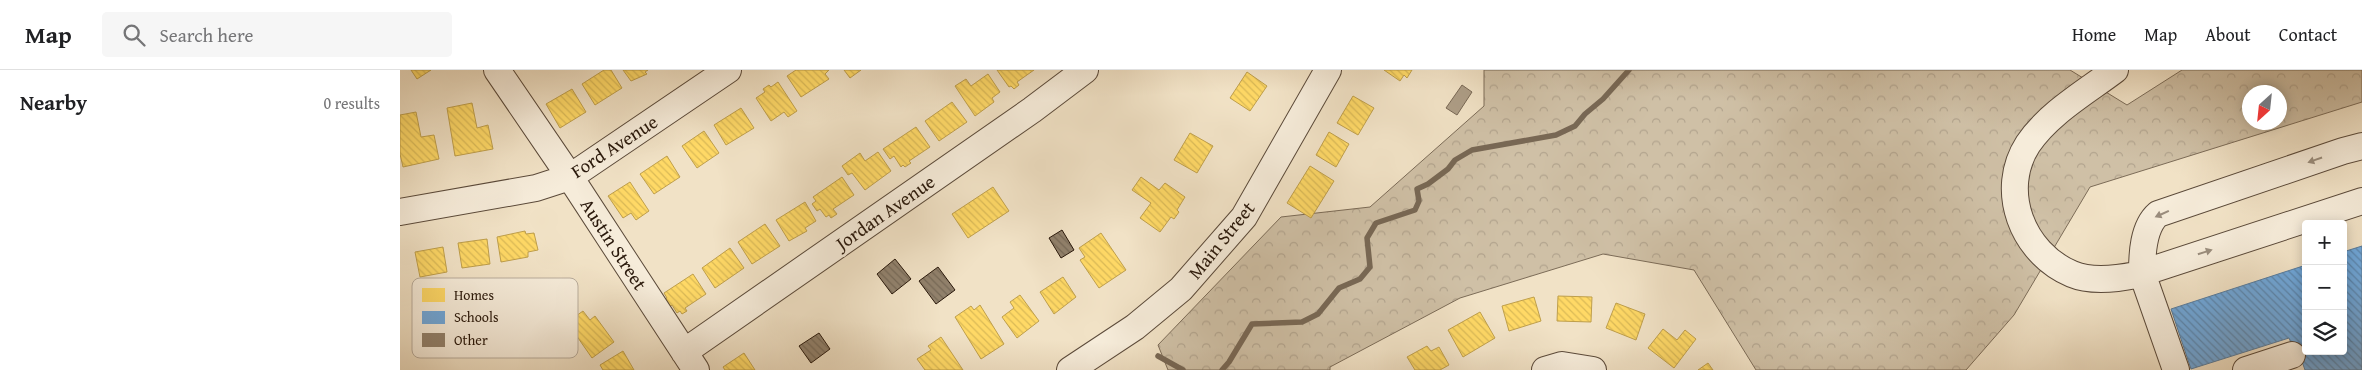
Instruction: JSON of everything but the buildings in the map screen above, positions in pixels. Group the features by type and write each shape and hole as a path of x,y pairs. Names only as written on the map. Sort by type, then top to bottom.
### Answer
{"street":[{"name":"Austin Street","path":"497,70 570,177 690,361"},
{"name":"Ford Avenue","path":"400,212 536,188 570,177 728,70"},
{"name":"Jordan Avenue","path":"690,361 1085,70"},
{"name":"Main Street","path":"1070,370 1135,327 1181,289 1244,217 1328,70"},
{"path":"2116,70 2046,122 2029,143 2020,161 2015,198 2023,230 2053,264 2073,275 2094,279 2120,278 2142,273 2362,201"},
{"path":"2176,370 2142,273 2142,258 2149,221 2158,214 2362,146"},
{"path":"2246,370 2292,355"},
{"path":"1545,370 1562,365 1593,370"}],"green space":[{"path":"1484,70 2070,70 2127,105 2182,70 2362,70 2362,102 2287,125 2287,85 2242,85 2242,130 2272,130 2090,187 2014,315 1966,370 1756,370 1694,270 1603,254 1460,298 1330,367 1330,370 1168,370 1158,345 1281,217 1370,207 1484,106"}],"shaded area":[{"path":"1462,85 1472,92 1457,115 1446,108"}],"waterway":[{"path":"1222,370 1252,324 1302,322 1318,314 1339,288 1360,279 1370,267 1367,238 1376,223 1415,210 1419,201 1417,189 1428,184 1448,169 1455,160 1472,150 1556,135 1575,126 1629,70"},
{"path":"1158,356 1183,370"}]}
